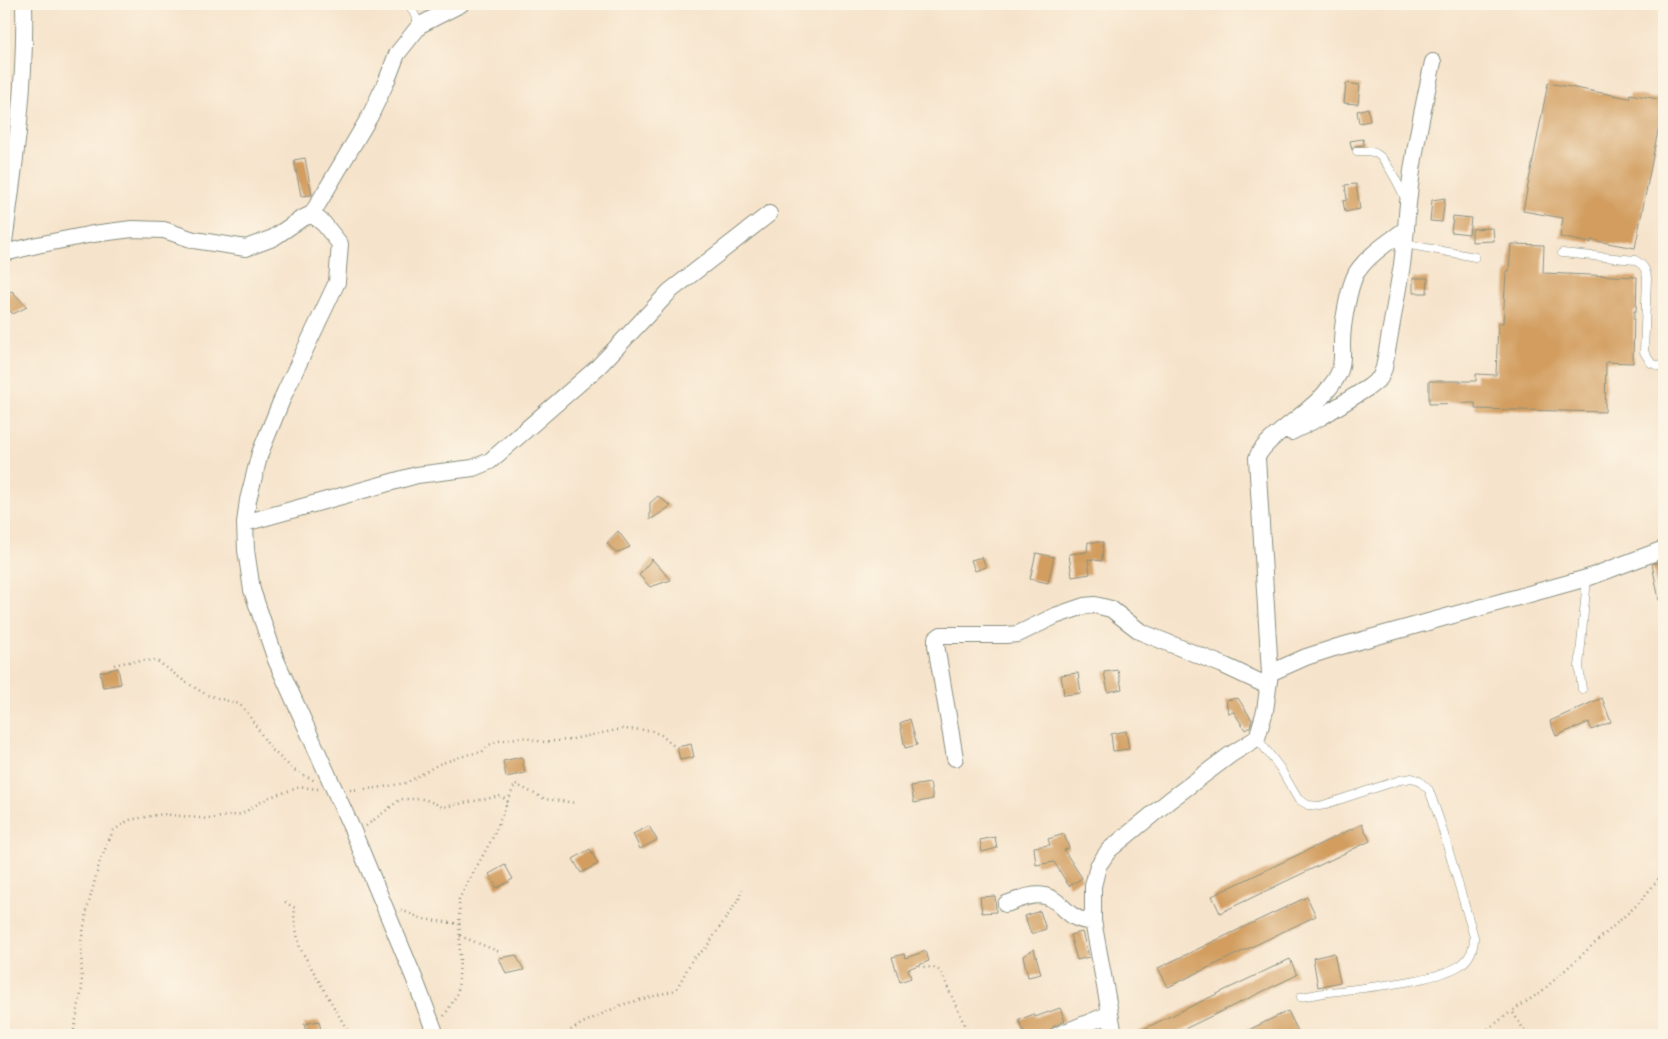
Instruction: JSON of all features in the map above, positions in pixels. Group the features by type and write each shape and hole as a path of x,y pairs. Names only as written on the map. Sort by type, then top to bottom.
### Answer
{"street":[{"path":"4,242 24,75 24,4"},
{"path":"4,254 37,245 93,234 132,229 164,230 194,240 246,248 273,238 301,219 312,214 370,116 397,54 420,25 461,4"},
{"path":"1266,444 1321,417 1380,378 1384,368 1405,236 1407,202 1419,128 1433,62"},
{"path":"312,214 324,224 340,244 337,282 285,392 260,453 248,500 245,522 246,550 252,590 276,660 355,834 436,1033"},
{"path":"245,522 417,475 473,468 490,461 598,367 670,291 768,214"},
{"path":"1114,1035 1093,921 1093,886 1098,866 1109,850 1170,800 1230,755 1257,738 1265,711 1269,680 1264,565 1256,466 1259,452 1326,393 1340,371 1349,291 1358,270 1366,260 1405,236"},
{"path":"955,758 936,644 936,639 941,635 1006,636 1018,634 1063,613 1084,606 1095,605 1111,609 1141,632 1223,665 1269,680 1306,657 1587,578 1664,549"},
{"path":"1006,904 1032,896 1045,896 1055,901 1078,919 1093,921"},
{"path":"1058,1035 1110,1014"}],"lane":[{"path":"409,4 420,25"},
{"path":"1357,150 1376,154 1382,160 1407,202"},
{"path":"1405,236 1475,257"},
{"path":"1562,253 1635,260 1642,264 1646,269 1647,278 1644,352 1651,364 1664,368"},
{"path":"1582,689 1579,667 1587,578"},
{"path":"1257,738 1280,768 1298,800 1308,805 1320,806 1400,780 1412,778 1424,784 1429,790 1440,821 1474,937 1471,954 1462,964 1448,971 1406,981 1301,997"}],"path":[{"path":"114,665 126,662 156,660 207,695 239,704 247,712 270,748 294,770 336,792"},
{"path":"73,1035 82,988 81,942 88,906 100,862 113,831 129,820 163,814 208,819 242,814 268,798 300,786 336,792 377,788 406,782 439,764 482,752 489,745 499,741 522,737 542,742 568,740 622,729 650,730 661,735 674,746"},
{"path":"390,1035 412,1031 436,1033 458,993 459,899 493,837 516,784 545,799 577,803"},
{"path":"355,834 401,799 424,799 443,807 501,796 508,802"},
{"path":"1480,1035 1540,992 1639,903 1664,872"},
{"path":"562,1035 621,1005 676,990 693,958 704,949 725,917 740,899 742,889"},
{"path":"381,901 423,920 460,924"},
{"path":"285,902 295,908 294,920 300,948 350,1035"},
{"path":"460,936 500,952"},
{"path":"919,965 922,967 935,967 941,972 969,1035"},
{"path":"1512,1011 1526,1035"}],"building":[{"path":"1346,83 1360,85 1358,104 1344,103"},
{"path":"1548,83 1629,98 1630,94 1664,100 1635,248 1591,240 1591,243 1560,237 1563,218 1523,211"},
{"path":"1368,108 1370,121 1359,123 1357,111"},
{"path":"1363,139 1364,145 1355,146 1352,150 1350,141"},
{"path":"305,158 312,195 301,196 294,160"},
{"path":"1356,184 1360,209 1345,212 1343,201 1347,200 1345,185"},
{"path":"1445,198 1442,222 1430,221 1432,200"},
{"path":"1453,216 1471,218 1469,234 1451,232"},
{"path":"1493,228 1494,241 1472,242 1472,229"},
{"path":"1511,244 1544,245 1543,273 1637,277 1633,363 1606,362 1605,412 1475,409 1475,403 1429,404 1429,381 1476,381 1476,374 1496,375 1498,322 1503,323 1506,271 1509,271"},
{"path":"1413,278 1428,278 1427,293 1413,293"},
{"path":"12,291 27,307 13,314 4,305 4,295"},
{"path":"658,496 671,506 650,520 650,503"},
{"path":"618,531 630,547 616,553 607,543"},
{"path":"1088,542 1103,542 1102,561 1088,559 1090,574 1072,577 1069,554 1087,552"},
{"path":"1036,553 1054,557 1048,583 1030,579"},
{"path":"982,557 986,567 975,571 971,560"},
{"path":"652,559 671,580 650,587 639,575"},
{"path":"1664,562 1664,600 1659,600 1652,564"},
{"path":"118,668 121,684 103,687 100,672"},
{"path":"1118,670 1122,689 1108,692 1104,672"},
{"path":"1078,673 1081,693 1064,695 1061,675"},
{"path":"1238,698 1252,720 1250,727 1245,730 1234,712 1228,713 1226,700"},
{"path":"1602,698 1611,722 1591,730 1589,722 1556,736 1550,721"},
{"path":"910,719 917,745 905,748 900,723"},
{"path":"1126,731 1129,749 1113,751 1111,734"},
{"path":"691,744 694,757 680,760 677,747"},
{"path":"522,757 525,773 506,777 503,761"},
{"path":"930,783 933,799 914,803 911,786"},
{"path":"1362,824 1370,841 1220,913 1212,896"},
{"path":"649,826 657,840 640,849 633,834"},
{"path":"1064,834 1069,848 1064,850 1082,878 1069,886 1054,862 1036,865 1034,847 1050,845 1048,839"},
{"path":"995,837 997,848 982,852 980,840"},
{"path":"590,849 598,864 581,873 573,859"},
{"path":"505,865 513,879 497,888 489,874"},
{"path":"995,896 996,912 982,913 980,897"},
{"path":"1307,897 1316,916 1168,987 1158,968"},
{"path":"1040,911 1046,929 1031,934 1025,916"},
{"path":"1082,932 1089,957 1077,960 1070,935"},
{"path":"1034,949 1041,974 1028,977 1023,956"},
{"path":"926,951 929,961 908,969 911,978 900,982 892,957 904,954 905,958"},
{"path":"1334,953 1340,982 1318,987 1313,958"},
{"path":"516,955 524,970 506,974 499,958"},
{"path":"1290,959 1297,975 1172,1035 1131,1035"},
{"path":"1060,1008 1065,1021 1041,1035 1025,1035 1019,1020 1034,1014 1035,1017"},
{"path":"1288,1011 1300,1035 1238,1035"},
{"path":"319,1021 322,1035 307,1035 304,1024"}]}
